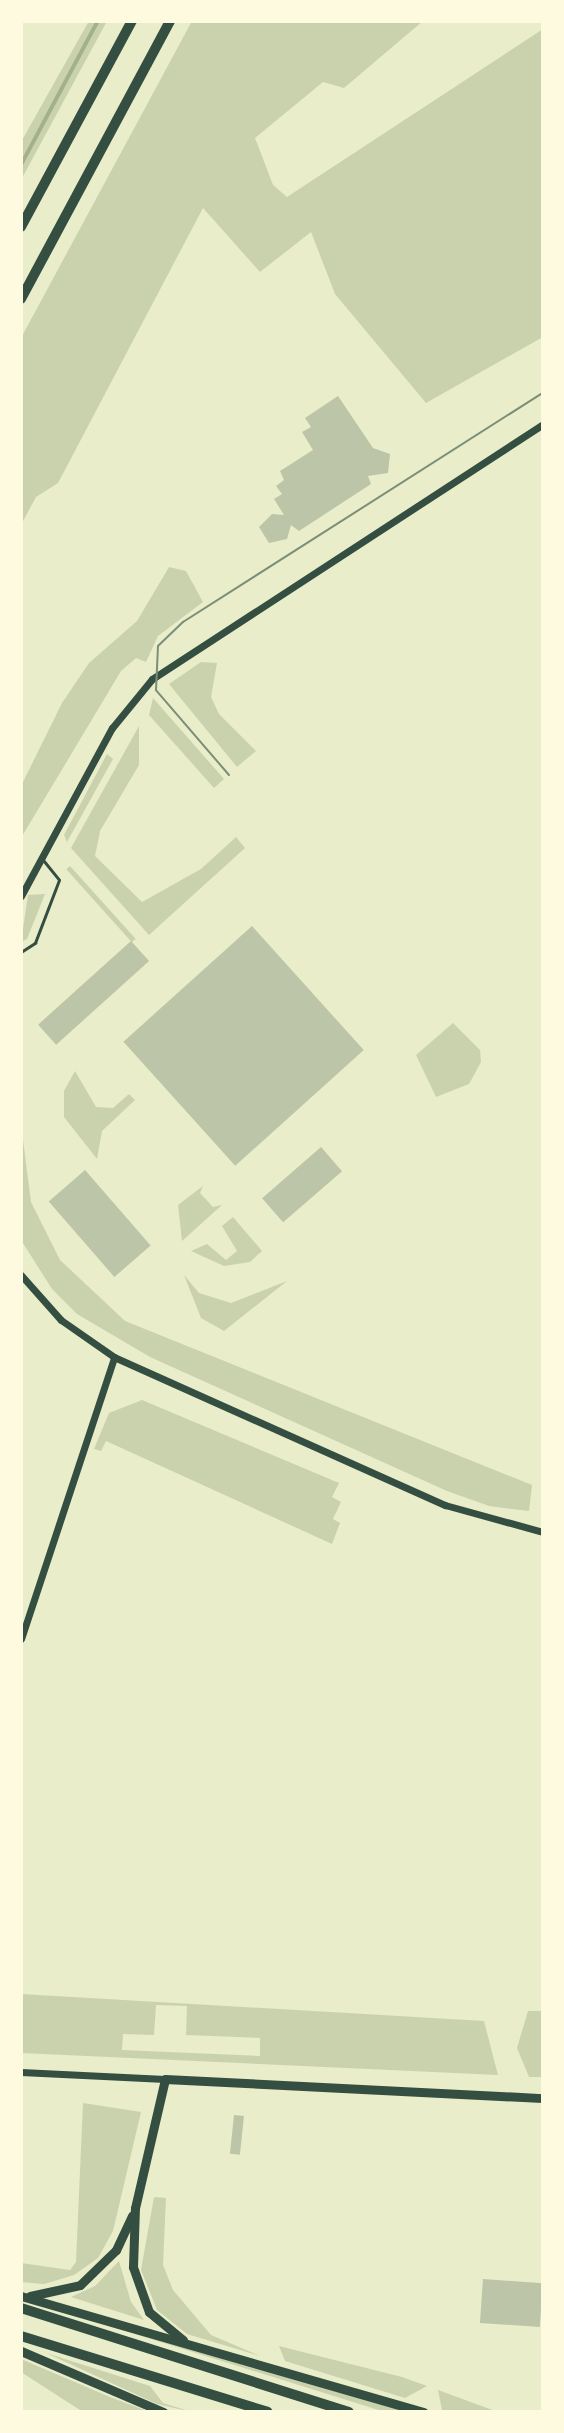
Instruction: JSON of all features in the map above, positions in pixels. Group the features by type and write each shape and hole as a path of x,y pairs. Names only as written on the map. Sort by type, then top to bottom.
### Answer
{"main road":[{"path":"21,226 132,21"},
{"path":"21,299 170,21"},
{"path":"21,2296 80,2285 116,2250 135,2208 165,2079 543,2098"},
{"path":"135,2208 136,2284 157,2322 183,2340"},
{"path":"21,2296 183,2340 424,2412"},
{"path":"21,2308 349,2412"},
{"path":"21,2336 268,2412"},
{"path":"21,2351 163,2412"}],"street":[{"path":"21,896 40,856 112,728 152,679 543,424"},
{"path":"21,1275 47,1307 114,1357 445,1504 543,1532"},
{"path":"21,1639 114,1357"},
{"path":"21,2072 165,2079"}],"lane":[{"path":"21,952 35,943 59,880 40,856"}],"green space":[{"path":"89,21 107,21 21,180 21,142"},
{"path":"192,21 423,21 344,88 323,82 255,138 273,185 287,197 543,29 543,337 426,403 335,294 311,232 260,272 203,208 58,483 36,497 21,525 21,338"},
{"path":"169,567 186,571 203,602 158,636 146,662 136,658 121,671 21,838 21,786 62,703 89,663 137,621"},
{"path":"201,662 217,663 211,697 219,714 256,751 237,767 169,684"},
{"path":"153,698 224,779 214,788 149,715"},
{"path":"139,726 139,765 100,831 95,856 142,902 201,869 236,837 245,848 149,935 71,848"},
{"path":"107,754 113,759 67,842 64,835"},
{"path":"70,866 136,939 132,942 66,869"},
{"path":"45,894 27,939 21,942 28,895"},
{"path":"453,1023 480,1050 481,1062 469,1084 436,1097 416,1055"},
{"path":"75,1071 96,1107 113,1108 129,1094 135,1100 102,1131 97,1159 64,1117 64,1091"},
{"path":"21,1124 31,1202 60,1260 125,1321 532,1485 529,1511 489,1506 447,1491 150,1357 77,1314 52,1289 21,1240"},
{"path":"203,1186 200,1193 213,1207 222,1205 182,1241 178,1205"},
{"path":"233,1217 262,1251 250,1262 224,1266 191,1251 207,1244 226,1260 237,1251 222,1226"},
{"path":"184,1275 199,1293 231,1303 287,1281 224,1331 201,1318"},
{"path":"142,1400 339,1483 332,1497 341,1502 333,1519 340,1523 332,1544 106,1441 101,1451 94,1449 109,1413"},
{"path":"21,1994 484,2021 498,2075 21,2053","holes":["156,2005 187,2006 186,2035 260,2038 260,2056 122,2050 123,2034 154,2035"]},
{"path":"528,2011 543,2011 543,2077 529,2077 517,2048"},
{"path":"83,2103 141,2112 113,2231 98,2258 74,2275 44,2284 21,2282 21,2263 70,2270 76,2262"},
{"path":"154,2197 166,2198 163,2265 173,2290 211,2335 260,2356 187,2334 157,2310 141,2270"},
{"path":"119,2261 131,2302 144,2320 71,2297 95,2286"},
{"path":"57,2308 406,2412 385,2412 55,2309"},
{"path":"279,2346 402,2377 427,2386 405,2398 285,2361"},
{"path":"46,2353 150,2386 163,2403 192,2412 157,2404"},
{"path":"21,2359 150,2412 83,2412 21,2372"},
{"path":"438,2390 498,2412 442,2410"}],"building":[{"path":"338,396 373,448 390,454 388,473 368,476 371,484 299,531 291,525 287,539 269,543 259,527 272,514 284,515 274,499 282,494 276,486 284,480 280,471 313,450 302,432 311,427 305,418"},
{"path":"252,926 364,1050 235,1166 123,1042"},
{"path":"131,941 149,961 56,1045 38,1025"},
{"path":"321,1147 342,1171 283,1222 262,1198"},
{"path":"85,1170 151,1245 114,1277 49,1201"},
{"path":"234,2115 244,2116 240,2155 230,2154"},
{"path":"483,2279 543,2283 540,2327 480,2323"}],"waterway":[{"path":"21,165 98,21"}],"tram line":[{"path":"229,775 156,690 158,646 183,622 543,393"}]}
